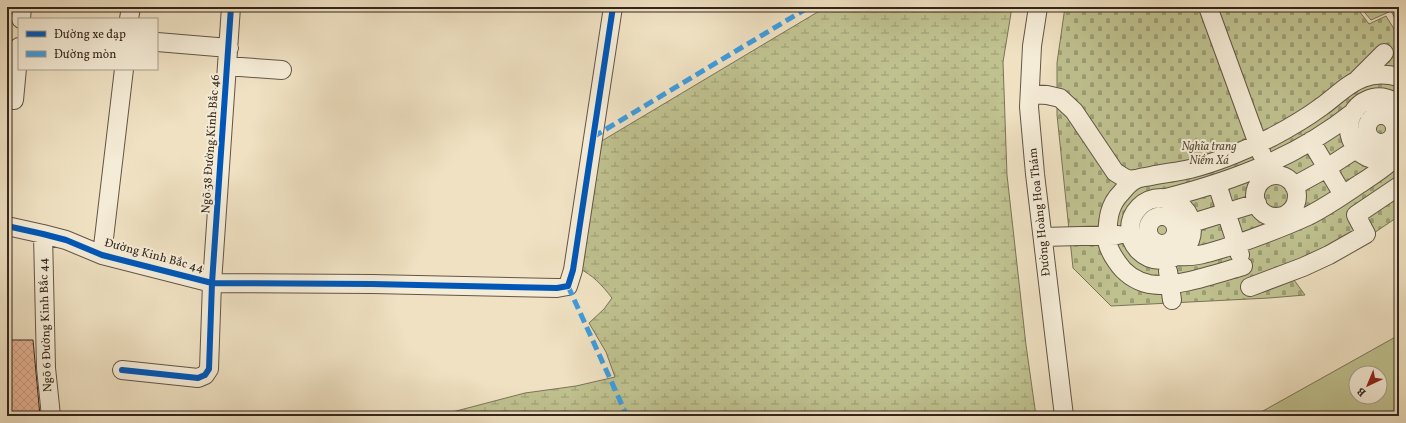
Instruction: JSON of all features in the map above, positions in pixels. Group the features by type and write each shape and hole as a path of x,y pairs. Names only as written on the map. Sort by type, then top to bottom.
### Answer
{"street":[{"path":"21,18 22,7"},
{"path":"129,18 131,7"},
{"name":"Ngõ 38 Đường Kinh Bắc 46","path":"122,370 198,378 205,375 208,369 212,282 232,7"},
{"name":"Đường Kinh Bắc 44","path":"7,226 66,240 102,255 212,282 557,288 568,286 573,270 613,7"},
{"name":"Đường Hoàng Hoa Thám","path":"1038,7 1032,46 1029,107 1035,174 1064,416"},
{"path":"1208,7 1267,171 1264,179 1256,188 1255,195 1257,203 1262,211 1267,214 1279,216 1285,214 1294,206 1296,200 1297,194 1294,186 1282,176 1267,171"},
{"path":"158,42 228,48"},
{"path":"1030,94 1047,95 1060,98 1074,111 1115,172 1128,180 1190,168 1227,156 1257,143 1300,121 1321,107 1350,85 1384,52"},
{"path":"14,100 18,58"},
{"path":"227,66 282,70"},
{"path":"102,255 124,70"},
{"path":"1350,85 1363,78 1375,75 1388,74 1399,77"},
{"path":"1350,85 1355,114 1350,138 1356,149 1364,156 1378,160 1388,160 1398,155"},
{"path":"1382,116 1391,101 1376,98 1368,100 1355,114 1284,157 1267,171 1217,184 1171,207 1151,222 1148,232 1154,241 1160,244 1169,242 1176,251 1193,257 1236,244 1308,216 1377,172 1398,155"},
{"path":"1355,114 1367,129 1369,136 1378,143 1388,141 1397,132 1392,121 1382,116 1371,119 1367,129"},
{"path":"1310,141 1343,195"},
{"path":"1378,143 1378,160"},
{"path":"1294,186 1356,149"},
{"path":"1136,179 1113,202 1109,214 1107,242 1110,251 1124,272 1147,284 1157,285 1171,292"},
{"path":"1217,184 1252,292 1274,280 1330,255 1366,234 1356,216 1399,186"},
{"path":"1156,198 1171,207 1189,214 1193,233 1190,242 1159,261 1152,259 1142,254 1134,245 1130,234 1130,223 1136,211 1142,204 1149,200 1156,198"},
{"path":"1192,223 1257,203"},
{"path":"1171,207 1176,230 1176,251 1171,292"},
{"path":"1136,211 1151,222"},
{"name":"Ngõ 6 Đường Kinh Bắc 44","path":"44,234 46,368 51,416"},
{"path":"1043,237 1130,234"},
{"path":"1142,254 1154,241"},
{"path":"1171,292 1200,279 1243,266"}],"green space":[{"path":"826,7 1012,7 1003,62 1007,175 1026,345 1036,416 437,416 525,393 576,386 615,377 606,352 589,323 604,309 612,298 597,281 578,268 600,142"},
{"name":"Nghĩa trang Niềm Xá","path":"1065,7 1356,7 1369,24 1386,16 1399,37 1399,216 1352,248 1294,280 1305,295 1111,306 1073,268 1057,115 1057,63"},
{"path":"1360,7 1399,7 1399,26 1391,11 1371,20"},
{"path":"1399,335 1399,416 1254,416"}],"building":[{"path":"7,340 33,340 40,416 7,416"}],"marked path":[{"path":"593,137 809,7"},
{"path":"568,286 627,416"}],"cycle path":[{"path":"122,370 198,378 205,375 209,369 212,283 231,7"},
{"path":"7,226 66,240 102,255 212,283 372,284 557,288 568,286 573,270 613,7"}]}
